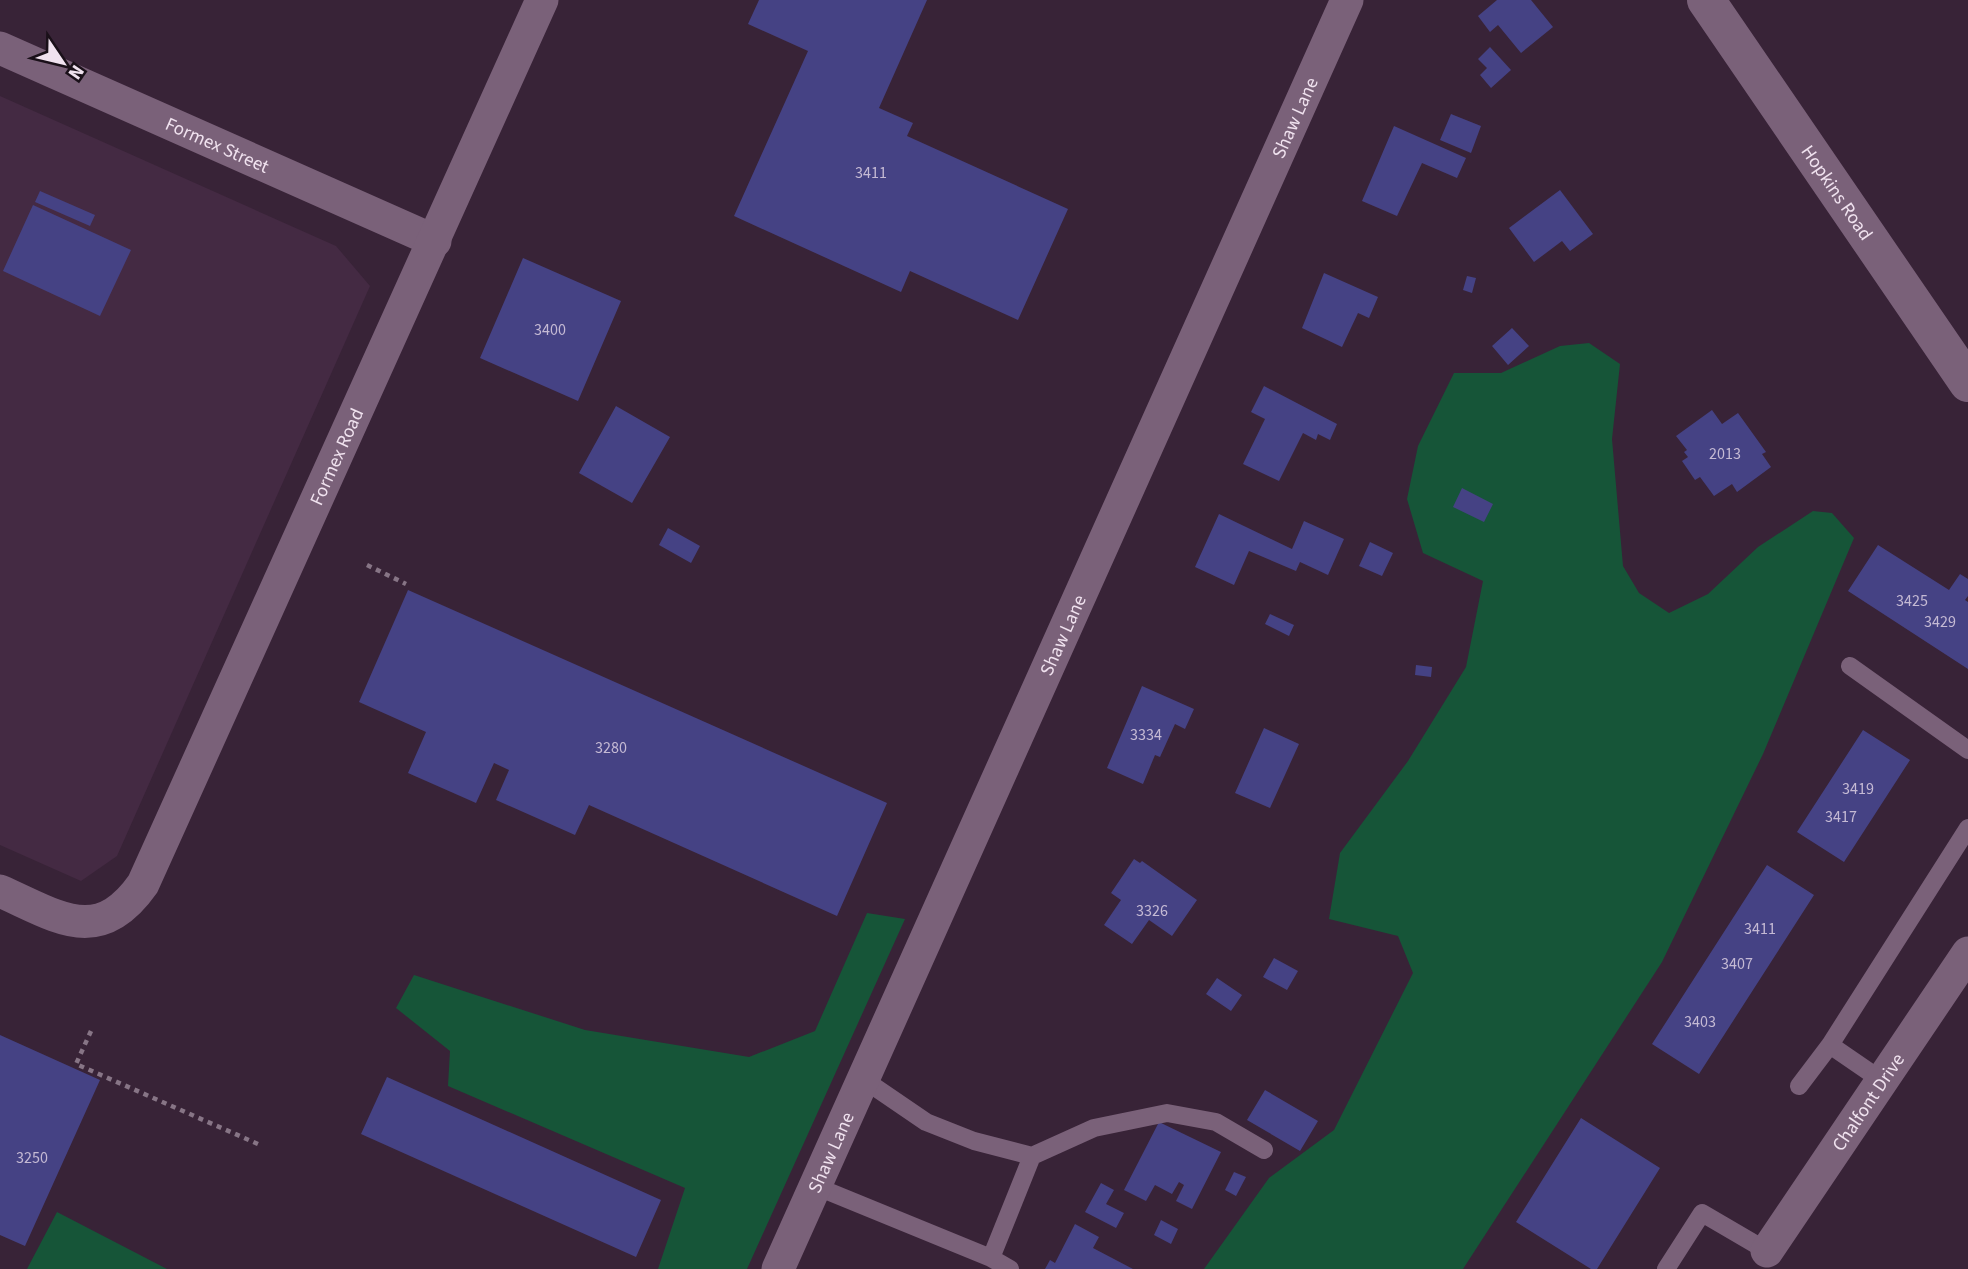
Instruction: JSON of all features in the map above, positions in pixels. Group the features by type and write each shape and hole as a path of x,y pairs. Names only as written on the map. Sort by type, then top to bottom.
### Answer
{"main road":[{"name":"Hopkins Road","path":"1706,0 1968,383"}],"street":[{"name":"Formex Road","path":"0,891 61,918 81,923 110,918 123,909 139,891 542,0"},
{"name":"Shaw Lane","path":"778,1269 1347,0"},
{"name":"Formex Street","path":"0,48 435,241"},
{"name":"Chalfont Drive","path":"1767,1251 1968,953"}],"lane":[{"path":"1850,666 1968,750"},
{"path":"1799,1086 1830,1045 1968,828"},
{"path":"1830,1045 1881,1080"},
{"path":"863,1079 926,1122 974,1141 1032,1156 1094,1128 1167,1113 1216,1122 1264,1150"},
{"path":"991,1258 1032,1156"},
{"path":"815,1186 991,1258 1010,1269"},
{"path":"1666,1269 1702,1213 1767,1251"}],"path":[{"path":"368,565 406,584"},
{"path":"91,1031 76,1064 258,1144"}],"shaded area":[{"path":"0,96 336,246 370,286 117,856 81,881 0,845"}],"green space":[{"path":"1589,343 1620,364 1612,439 1623,566 1639,593 1669,613 1708,594 1758,547 1813,511 1832,513 1854,538 1763,754 1662,962 1463,1269 1204,1269 1269,1178 1334,1130 1413,973 1398,936 1329,919 1340,853 1408,761 1466,667 1483,581 1423,553 1407,499 1418,446 1454,373 1501,373 1560,346"},
{"path":"867,913 905,919 747,1269 658,1269 685,1188 448,1086 450,1051 396,1008 414,975 585,1030 749,1057 815,1031"},
{"path":"57,1212 167,1269 27,1269"}],"building":[{"path":"759,0 927,0 879,108 913,123 907,136 1068,209 1018,320 910,271 901,292 734,216 808,51 748,24"},
{"path":"1497,0 1531,0 1553,27 1521,53 1498,25 1490,32 1478,16"},
{"path":"1490,47 1511,70 1491,88 1480,75 1487,68 1478,59"},
{"path":"1451,114 1481,126 1471,153 1440,140"},
{"path":"1394,126 1466,158 1457,178 1422,163 1397,216 1362,201"},
{"path":"1560,190 1593,234 1570,251 1562,241 1534,262 1509,228"},
{"path":"40,191 95,215 90,226 35,202"},
{"path":"33,205 131,250 100,316 3,271"},
{"path":"523,258 621,301 578,401 480,358"},
{"path":"1324,273 1378,297 1369,318 1358,313 1342,347 1302,328"},
{"path":"1467,276 1476,278 1472,293 1463,290"},
{"path":"1512,328 1529,346 1508,365 1492,346"},
{"path":"1264,386 1337,424 1330,440 1318,434 1316,440 1303,433 1279,481 1243,464 1265,419 1251,412"},
{"path":"616,406 670,437 632,503 579,473"},
{"path":"1712,410 1722,424 1738,413 1766,452 1762,454 1771,467 1737,492 1732,484 1714,496 1700,477 1695,480 1682,461 1688,457 1684,452 1687,450 1676,436"},
{"path":"1462,488 1493,504 1484,522 1453,507"},
{"path":"1219,514 1292,549 1304,521 1344,539 1328,575 1300,562 1296,571 1249,551 1234,585 1195,567"},
{"path":"668,528 700,546 691,563 659,545"},
{"path":"1370,542 1393,553 1382,576 1359,566"},
{"path":"1878,545 1949,590 1960,574 1968,579 1968,596 1965,600 1968,602 1968,669 1848,591"},
{"path":"408,590 887,803 837,916 589,805 575,835 496,800 509,770 494,763 476,803 408,773 426,732 359,702"},
{"path":"1270,614 1294,625 1289,636 1265,624"},
{"path":"1416,665 1432,667 1431,677 1415,675"},
{"path":"1142,686 1194,709 1185,729 1175,724 1160,757 1155,755 1143,784 1107,768"},
{"path":"1264,728 1299,744 1270,808 1235,793"},
{"path":"1863,730 1910,760 1844,862 1797,832"},
{"path":"1134,859 1140,863 1142,861 1197,900 1172,936 1149,920 1132,944 1104,925 1121,900 1111,893"},
{"path":"1767,865 1814,895 1699,1074 1652,1044"},
{"path":"1274,958 1298,971 1287,990 1263,977"},
{"path":"1217,978 1242,995 1231,1011 1206,994"},
{"path":"0,1035 100,1080 25,1246 0,1235"},
{"path":"387,1077 661,1200 636,1257 361,1134"},
{"path":"1265,1090 1318,1121 1300,1151 1247,1120"},
{"path":"1581,1118 1660,1168 1597,1269 1591,1269 1516,1222"},
{"path":"1159,1122 1221,1152 1192,1209 1176,1201 1184,1185 1179,1182 1172,1194 1155,1185 1146,1201 1124,1190"},
{"path":"1234,1172 1246,1177 1236,1196 1225,1190"},
{"path":"1101,1183 1114,1190 1106,1204 1124,1213 1116,1228 1085,1212"},
{"path":"1161,1220 1178,1229 1171,1244 1154,1235"},
{"path":"1075,1224 1099,1237 1093,1248 1133,1269 1045,1269 1050,1260 1055,1263"}]}
